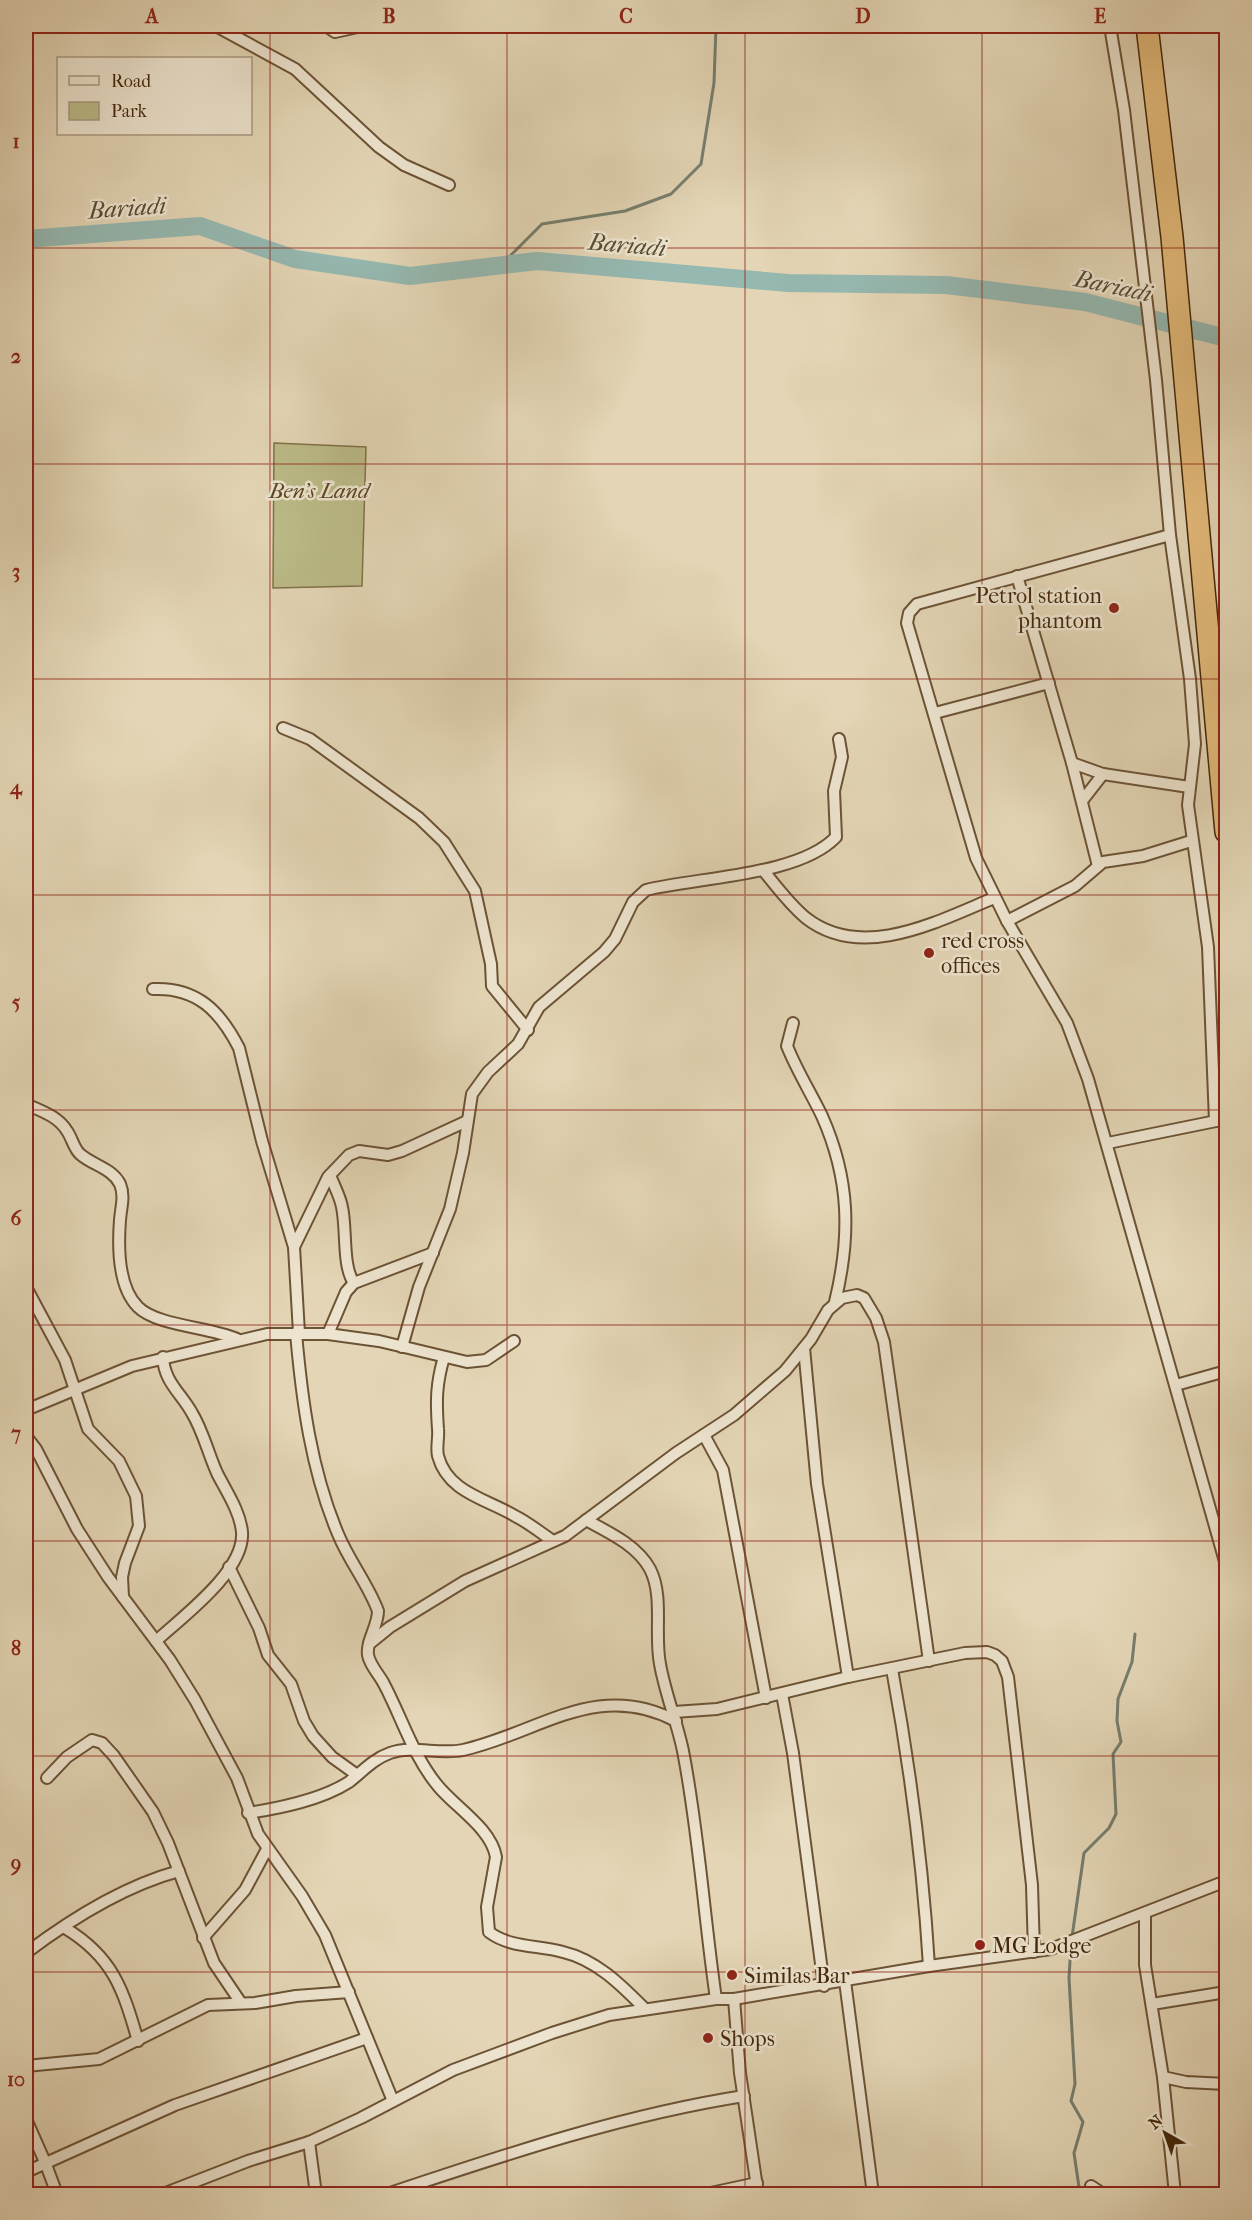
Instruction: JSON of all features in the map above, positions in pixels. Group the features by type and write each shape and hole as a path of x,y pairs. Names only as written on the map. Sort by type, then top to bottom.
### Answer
{"highway":[{"path":"1147,26 1172,237 1227,832"}],"street":[{"path":"216,26 265,50 295,69 379,147 404,165 449,185"},
{"path":"326,26 335,32 362,26"},
{"path":"1108,1143 1221,1120 1208,947 1191,841 1189,787 1195,744 1170,535 1156,380 1124,111 1110,26"},
{"path":"1170,535 917,604 909,613 907,623 935,713 959,808 976,858 994,898 1067,1023 1108,1143 1227,1565"},
{"path":"1017,576 1072,763 1098,866"},
{"path":"935,713 1049,683"},
{"path":"283,728 310,739 419,818 444,842 475,891 490,963 492,986 528,1029"},
{"path":"402,1347 419,1287 450,1209 463,1153 472,1094 480,1081 518,1044 535,1013 545,1001 604,952 615,939 628,910 639,895 646,890 763,870 814,855 836,837 834,791 842,757 838,739"},
{"path":"1072,763 1103,774 1189,787"},
{"path":"1082,801 1103,774"},
{"path":"1007,921 1075,886 1106,861 1166,850 1191,841"},
{"path":"763,870 805,917 835,934 849,938 881,936 912,930 994,898"},
{"path":"153,989 177,989 195,995 232,1034 239,1048 262,1141 294,1247 298,1333 306,1419 318,1478 338,1534 378,1611 378,1623 369,1644 370,1661 383,1682 414,1749 436,1785 483,1832 494,1849 496,1857 486,1923 489,1932 501,1942 564,1952 582,1958 616,1981 645,2009"},
{"path":"369,1644 390,1627 465,1581 553,1541 704,1435 765,1390 804,1348 836,1302 846,1251 844,1195 833,1142 787,1046 786,1040 793,1023"},
{"path":"26,1104 60,1122 81,1155 103,1167 119,1183 123,1195 120,1221 124,1281 127,1292 139,1308 157,1318 219,1331 237,1340"},
{"path":"294,1247 319,1192 330,1175 349,1155 359,1151 388,1155 395,1153 467,1121"},
{"path":"330,1175 342,1206 347,1241 346,1264 349,1276 354,1283"},
{"path":"328,1334 346,1292 354,1283 433,1253"},
{"path":"26,1287 57,1343 76,1388 88,1429 119,1461 136,1496 139,1526 122,1577 123,1597"},
{"path":"836,1302 847,1296 864,1298 876,1318 884,1342 929,1660"},
{"path":"26,1410 132,1366 267,1334 328,1334 402,1347 467,1362 486,1360 514,1341"},
{"path":"804,1348 816,1475 848,1677"},
{"path":"156,1641 204,1599 229,1567 242,1542 237,1513 211,1460 193,1414 168,1381 163,1357"},
{"path":"444,1357 436,1388 435,1403 437,1447 444,1470 452,1481 466,1492 515,1515 553,1541"},
{"path":"1176,1385 1227,1371"},
{"path":"704,1435 723,1470 766,1698"},
{"path":"26,1436 36,1449 77,1529 195,1701 237,1778 248,1813 267,1849 302,1896 320,1927 393,2101"},
{"path":"586,1520 618,1538 650,1569 656,1589 659,1660 675,1716 693,1810 716,2000"},
{"path":"229,1567 259,1628 268,1655 291,1684 304,1721 313,1736 332,1757 357,1775"},
{"path":"248,1813 276,1808 339,1787 391,1753 414,1749 459,1751 502,1738 579,1708 605,1704 644,1707 675,1716 717,1710 848,1677 929,1660 987,1652 1002,1662 1006,1670 1032,1886 1034,1952"},
{"path":"892,1669 905,1742 920,1853 929,1966"},
{"path":"782,1694 793,1753 824,1986"},
{"path":"46,1778 82,1746 92,1740 102,1743 153,1812 179,1871 214,1963 241,2003"},
{"path":"203,1938 245,1890 267,1849"},
{"path":"26,1953 146,1881 179,1871"},
{"path":"173,2193 248,2161 309,2142 453,2070 609,2014 824,1986 929,1966 1051,1949 1227,1881"},
{"path":"1145,1912 1146,1965 1163,2077 1175,2194"},
{"path":"65,1928 103,1957 130,2010 138,2041"},
{"path":"845,1981 873,2194"},
{"path":"26,2066 99,2060 208,2005 349,1992"},
{"path":"1152,2004 1227,1992"},
{"path":"706,2194 758,2189 751,2128 744,2096 734,1999"},
{"path":"26,2172 175,2104 367,2038"},
{"path":"1163,2077 1186,2082 1227,2084"},
{"path":"387,2194 525,2149 648,2116 744,2096"},
{"path":"26,2119 57,2194"},
{"path":"309,2142 316,2194"},
{"path":"1091,2186 1103,2194"}],"green space":[{"name":"Ben's Land","path":"274,443 366,447 362,586 273,588"}],"waterway":[{"path":"501,265 542,224 625,211 671,194 701,164 714,83 716,26"},
{"name":"Bariadi","path":"26,239 200,226 295,259 410,276 537,261 788,283 946,285 1085,302 1226,338"},
{"path":"1072,1937 1084,1853 1109,1828 1116,1814 1113,1754 1121,1742 1117,1721 1118,1699 1132,1662 1135,1634"},
{"path":"1071,1944 1069,1978 1075,2084 1071,2101 1083,2122 1074,2153 1080,2194"}],"place":[{"name":"Petrol station phantom","path":"1114,608"},
{"name":"red cross offices","path":"929,953"},
{"name":"MG Lodge","path":"980,1945"},
{"name":"Similas Bar","path":"732,1975"},
{"name":"Shops","path":"708,2038"}]}
